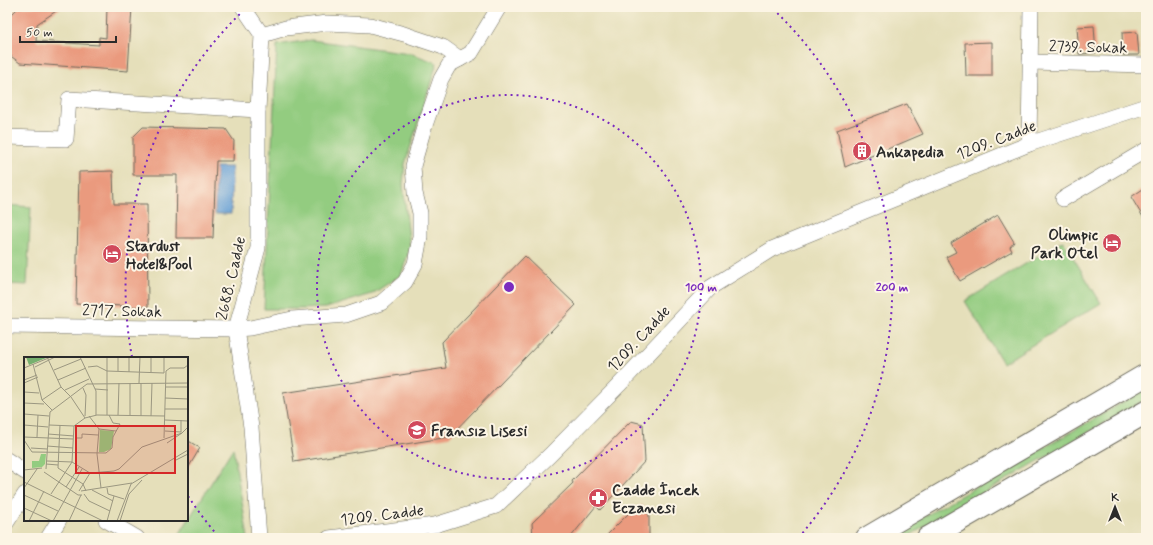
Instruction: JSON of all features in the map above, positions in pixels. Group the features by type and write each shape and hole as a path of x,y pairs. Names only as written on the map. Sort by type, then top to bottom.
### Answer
{"main road":[{"path":"867,538 1146,375"},
{"path":"928,538 1146,412"}],"street":[{"path":"243,7 262,35 286,28 327,23 370,25 443,47 460,59"},
{"name":"2717. Sokak","path":"7,326 236,330 292,319 346,315 382,303 405,282 415,264 420,236 420,213 415,193 413,166 423,131 441,79 449,65 471,53 500,7"},
{"path":"1029,144 1031,7"},
{"name":"2688. Cadde","path":"259,538 251,427 236,330 258,248 258,110 262,35"},
{"name":"2739. Sokak","path":"1030,62 1146,65"},
{"path":"7,137 66,139 69,99 258,110"},
{"name":"1209. Cadde","path":"329,538 435,525 496,506 550,455 619,385 711,286 772,249 1029,144 1146,106"},
{"path":"1063,199 1146,150"},
{"path":"7,460 24,471"},
{"path":"7,522 24,496"},
{"path":"48,538 58,521"},
{"path":"108,521 137,538"}],"green space":[{"path":"311,40 410,53 437,63 405,164 403,184 410,248 401,275 372,294 326,308 264,309 277,45"},
{"path":"7,205 31,207 27,285 7,284"},
{"path":"1063,241 1101,303 1003,363 965,301"},
{"path":"1146,389 1146,399 905,538 887,538"},
{"path":"233,448 248,538 177,538"}],"water":[{"path":"216,167 232,167 231,214 215,214"}],"building":[{"path":"19,7 62,7 37,24 36,41 99,45 99,37 106,38 107,7 132,7 128,71 20,63 7,53 7,19"},
{"path":"1094,26 1096,53 1079,54 1077,27"},
{"path":"1137,32 1139,55 1123,55 1122,33"},
{"path":"992,42 992,76 966,76 965,43"},
{"name":"Ankapedia","path":"907,104 923,134 845,167 837,130"},
{"name":"Stardust Hotel&Pool","path":"143,127 226,129 234,141 233,161 216,161 213,238 176,238 177,175 133,175 133,137"},
{"name":"Stardust Hotel&Pool","path":"113,171 114,204 147,204 148,307 76,304 79,172"},
{"path":"1146,187 1146,222 1131,197"},
{"path":"998,215 1014,242 1010,247 1012,251 960,281 946,257 956,252 951,243"},
{"path":"525,256 576,305 449,437 294,462 283,393 446,368 442,342"},
{"path":"631,421 643,424 645,461 600,510 596,506 570,538 533,538 532,523 573,483 572,481"},
{"path":"188,441 200,448 188,468"},
{"path":"642,505 649,515 649,538 604,538 634,508"}],"place":[{"name":"Ankapedia","path":"862,151"},
{"name":"Olimpic Park Otel","path":"1112,243"},
{"name":"Stardust Hotel&Pool","path":"112,254"},
{"name":"Fransız Lisesi","path":"417,430"},
{"name":"Cadde İncek Eczanesi","path":"598,498"}]}
